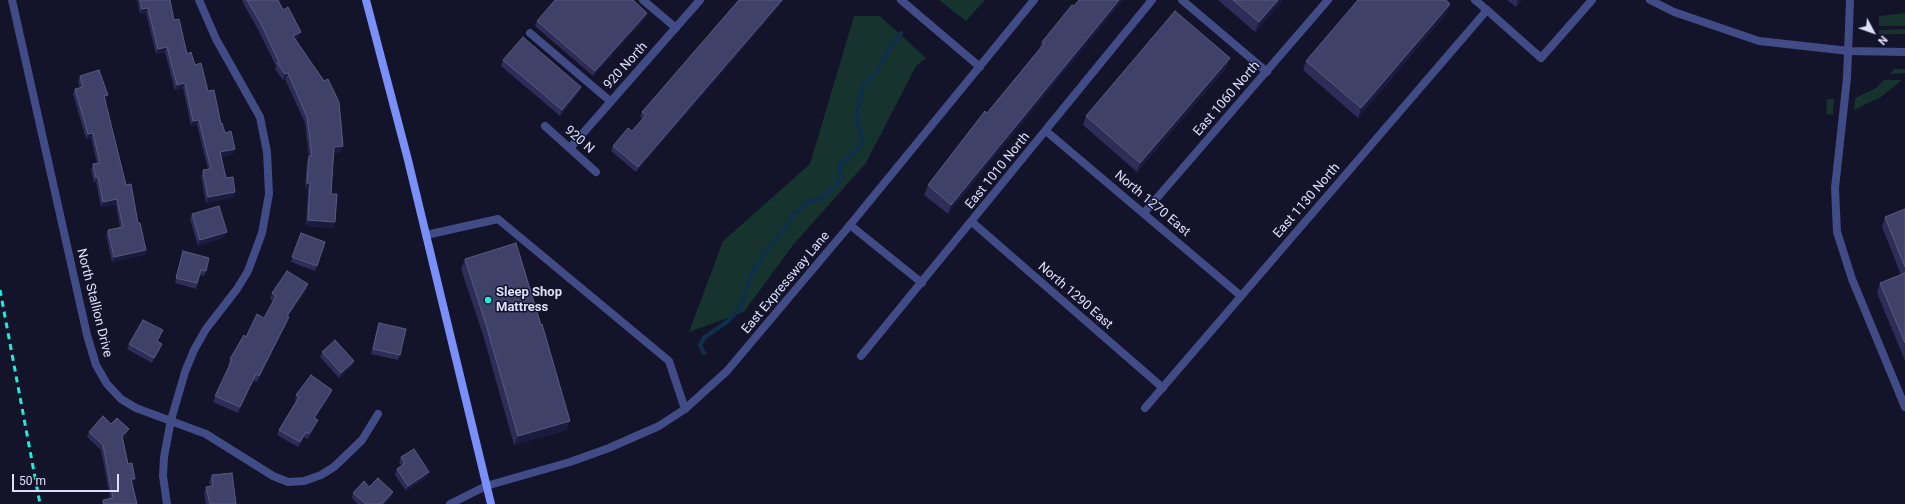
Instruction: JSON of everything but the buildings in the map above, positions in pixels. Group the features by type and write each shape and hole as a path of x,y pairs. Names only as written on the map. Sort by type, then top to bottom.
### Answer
{"main road":[{"path":"366,0 426,235 491,504"}],"street":[{"name":"North Stallion Drive","path":"12,0 88,336 96,365 107,384 121,399 136,408 206,434 273,476 288,482 304,481 321,475 334,467 362,440 378,414"},
{"path":"167,504 163,476 164,457 171,420 185,372 194,350 206,329 237,289 248,271 262,233 268,194 267,152 260,117 255,104 216,39 199,0"},
{"path":"643,0 676,28"},
{"name":"920 North","path":"570,148 700,0"},
{"path":"901,0 980,67"},
{"name":"East Expressway Lane","path":"450,504 486,486 570,462 609,448 659,426 685,409 727,371 850,225 1034,0"},
{"name":"East 1010 North","path":"861,356 1152,0"},
{"path":"1182,0 1267,72"},
{"name":"East 1060 North","path":"1144,213 1328,0"},
{"path":"1475,0 1541,58 1592,0"},
{"path":"1650,0 1674,12 1759,41 1849,51 1905,52"},
{"path":"1850,0 1849,51 1841,142 1835,188 1837,232 1852,279 1905,407"},
{"name":"East 1130 North","path":"1145,408 1487,10"},
{"path":"530,33 610,102"},
{"name":"920 N","path":"545,126 596,172"},
{"name":"North 1270 East","path":"1046,131 1241,296"},
{"path":"426,235 498,219 669,362 685,409"},
{"name":"North 1290 East","path":"972,222 1163,388"},
{"path":"850,225 922,283"}],"green space":[{"path":"939,0 985,0 966,21"},
{"path":"1905,13 1905,26 1879,26 1879,16"},
{"path":"854,16 880,16 926,58 916,66 866,163 793,245 744,312 689,332 723,241 810,164"},
{"path":"1905,29 1905,34 1879,34 1879,30"},
{"path":"1894,69 1905,69 1905,73 1890,74"},
{"path":"1884,80 1902,80 1881,97 1854,110 1855,98 1876,88"},
{"path":"1827,99 1834,99 1833,115 1826,114"}],"waterway":[{"path":"704,353 700,345 705,337 728,321 739,309 752,273 767,250 786,228 791,218 801,207 810,201 822,198 840,180 840,164 859,148 862,142 856,112 860,103 863,85 877,72 881,62 901,33"}],"railway":[{"path":"0,290 40,504"}],"place":[{"name":"Sleep Shop Mattress","path":"488,300"}]}
